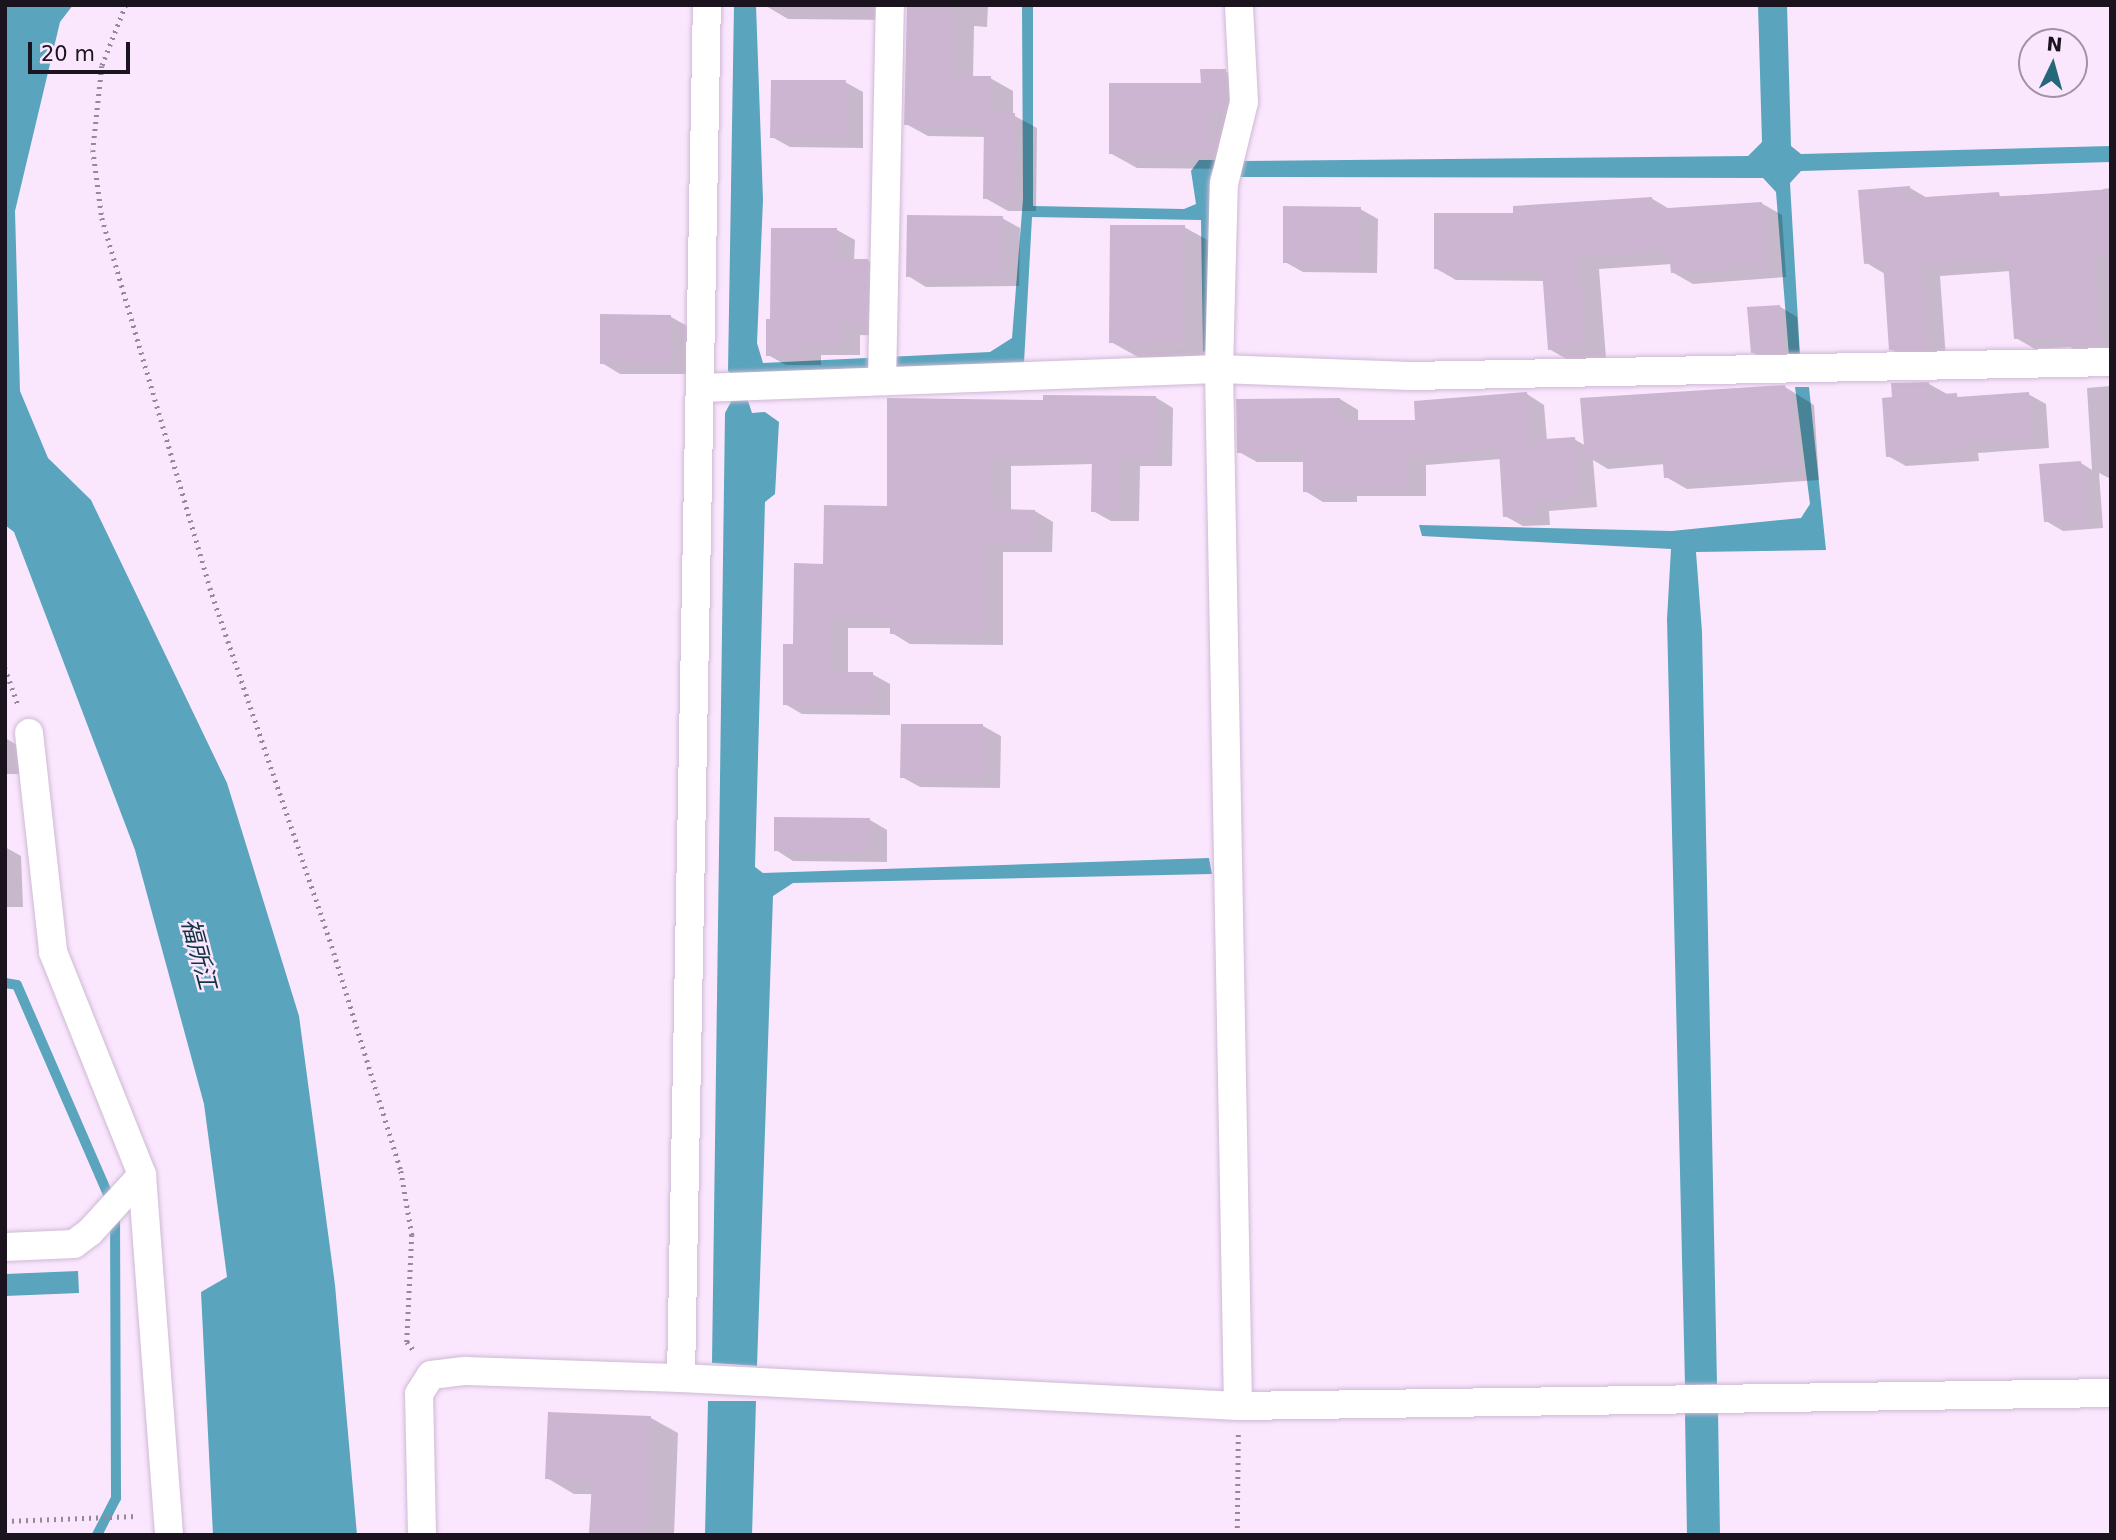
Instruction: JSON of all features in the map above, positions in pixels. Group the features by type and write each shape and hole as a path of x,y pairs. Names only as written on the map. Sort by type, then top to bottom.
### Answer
{"street":[{"path":"681,1378 707,5"},
{"path":"882,381 890,5"},
{"path":"1238,1406 1219,369 1224,184 1244,102 1240,5"},
{"path":"701,388 1219,369 1410,376 2111,362"},
{"path":"29,733 53,952 142,1175 169,1535"},
{"path":"5,1247 74,1244 90,1232 142,1175"},
{"path":"422,1535 419,1394 431,1375 466,1371 681,1378 1238,1406 2111,1393"}],"path":[{"path":"126,5 102,66 93,150 103,218 210,588 330,939 401,1171 412,1235 407,1342 431,1375"},
{"path":"5,668 29,733"},
{"path":"1237,1535 1238,1406"},
{"path":"5,1521 122,1516"}],"water":[{"name":"福所江","path":"5,5 73,5 60,22 15,211 20,391 48,458 91,500 227,783 299,1016 335,1285 357,1535 213,1535 201,1292 227,1277 204,1104 135,850 14,532 5,525"},
{"path":"734,5 756,5 763,200 757,343 763,363 990,352 1012,338 1023,199 1022,5 1033,5 1033,206 1184,209 1196,204 1191,171 1199,160 1216,160 1210,177 1210,348 1203,352 1201,220 1032,217 1024,363 735,377 728,371"},
{"path":"1758,5 1787,5 1791,146 1801,154 2111,146 2111,162 1801,171 1790,183 1800,355 1789,356 1776,192 1763,178 1238,177 1240,161 1748,156 1762,142"},
{"path":"1795,387 1809,387 1826,550 1696,552 1702,632 1717,1384 1685,1385 1667,619 1671,549 1422,536 1419,525 1672,531 1801,518 1810,504"},
{"path":"733,398 747,398 752,413 765,412 779,422 775,494 765,502 755,867 763,873 1209,858 1212,874 793,883 773,896 757,1366 712,1363 725,413"},
{"path":"78,1271 79,1293 5,1296 5,1274"},
{"path":"708,1401 756,1401 752,1535 705,1535"},
{"path":"1718,1412 1720,1535 1687,1535 1685,1413"}],"building":[{"path":"907,5 952,5 951,76 991,76 990,113 1015,113 1014,199 983,199 984,126 904,125"},
{"path":"1200,69 1226,69 1225,111 1212,111 1212,154 1109,154 1109,83 1201,83"},
{"path":"771,80 846,80 845,139 770,138"},
{"path":"1910,186 1911,198 1999,192 2000,197 2111,189 2111,253 2094,254 2100,341 2062,344 2062,336 2014,339 2008,259 1921,266 1927,349 1889,350 1883,262 1864,264 1858,190"},
{"path":"1652,197 1653,209 1762,202 1766,266 1671,273 1669,251 1579,258 1585,347 1548,350 1542,270 1434,269 1434,213 1513,213 1513,206"},
{"path":"1283,206 1361,207 1360,263 1283,263"},
{"path":"907,215 1003,216 1002,277 906,277"},
{"path":"1110,225 1185,225 1184,344 1109,343"},
{"path":"771,228 837,228 837,259 868,259 867,326 842,326 842,346 804,345 804,356 766,356 766,319 770,319"},
{"path":"1780,305 1783,352 1751,353 1747,307"},
{"path":"600,314 671,315 671,365 600,364"},
{"path":"1929,382 1930,395 1957,393 1957,397 2029,392 2032,439 1961,444 1961,451 1886,457 1882,398 1892,397 1891,383"},
{"path":"1785,385 1786,391 1792,391 1798,469 1664,478 1662,451 1585,457 1580,398"},
{"path":"1527,392 1530,440 1575,437 1579,497 1532,501 1533,515 1503,517 1499,449 1409,455 1408,487 1340,487 1340,493 1303,492 1303,453 1237,453 1236,399 1340,398 1340,420 1415,420 1414,401"},
{"path":"1043,395 1156,396 1155,457 1122,457 1122,512 1091,512 1092,455 994,456 994,509 1035,510 1035,543 986,543 986,635 890,634 890,619 830,619 830,672 873,672 873,706 783,705 783,644 793,644 794,563 823,564 824,505 887,506 887,398 1043,400"},
{"path":"2081,461 2086,519 2044,522 2039,464"},
{"path":"901,724 983,724 983,778 900,778"},
{"path":"774,817 870,818 870,852 774,851"},
{"path":"548,1412 651,1416 647,1535 589,1534 592,1481 545,1479"}],"waterway":[{"path":"5,983 17,985 115,1210 116,1498 97,1535"}]}
